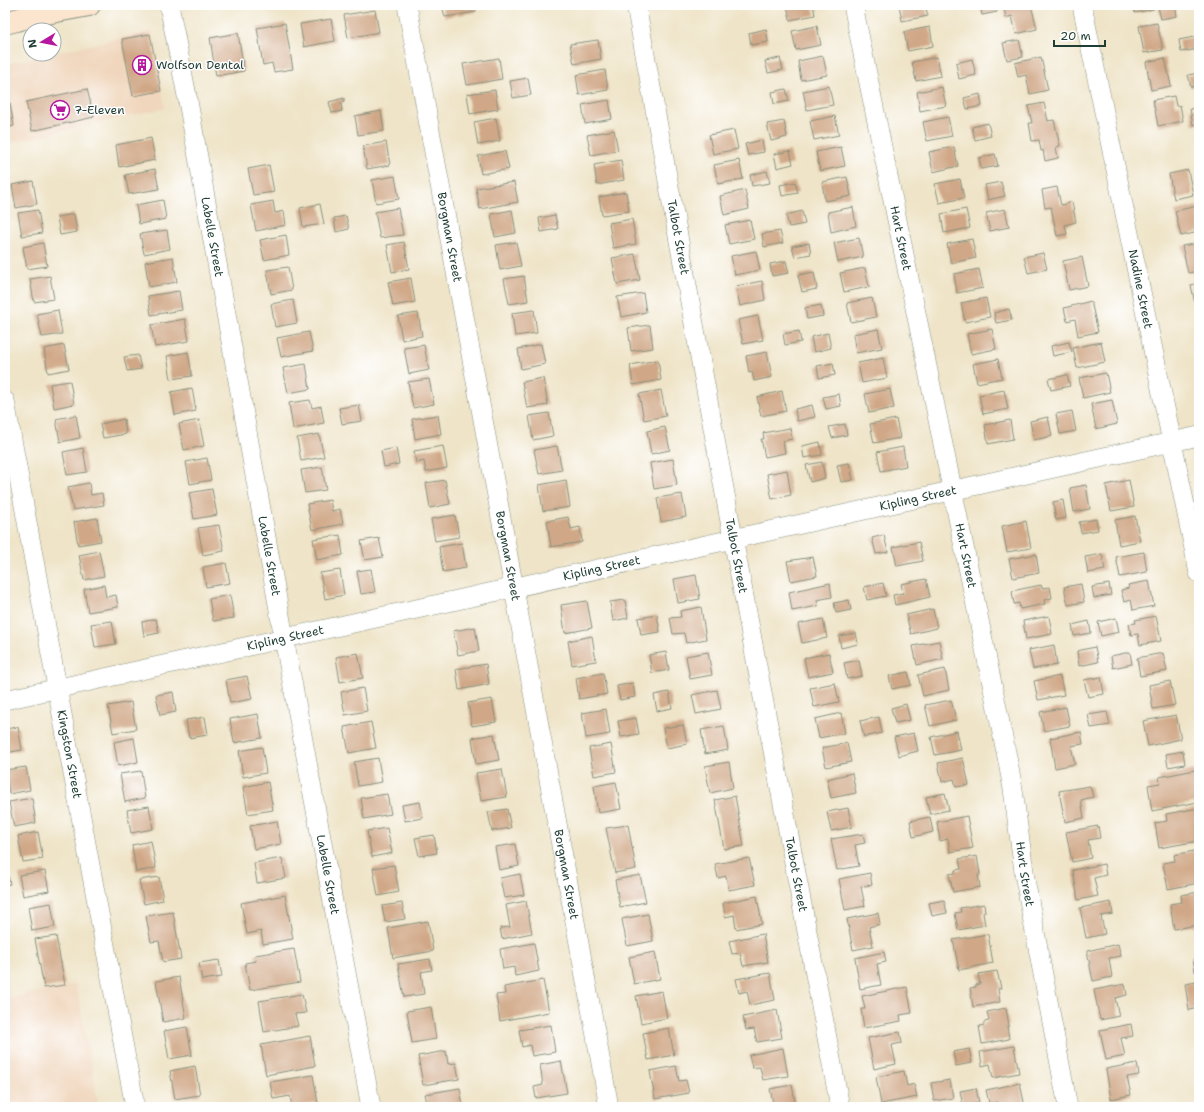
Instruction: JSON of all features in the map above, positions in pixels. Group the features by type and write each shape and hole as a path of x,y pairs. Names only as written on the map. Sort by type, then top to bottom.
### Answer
{"main road":[{"path":"5,23 35,15 89,5"}],"street":[{"name":"Labelle Street","path":"169,5 190,111 284,638 371,1107"},
{"name":"Borgman Street","path":"407,5 609,1107"},
{"name":"Talbot Street","path":"636,5 732,538 840,1107"},
{"name":"Hart Street","path":"853,5 1013,789 1025,879 1068,1107"},
{"name":"Nadine Street","path":"1082,5 1199,573"},
{"name":"Kingston Street","path":"5,401 135,1107"},
{"name":"Kipling Street","path":"5,700 514,588 732,538 1199,436"}],"shaded area":[{"path":"152,31 165,108 5,144 5,64 22,60 22,62 62,62 62,51"},
{"path":"5,970 10,998 76,984 99,1107 5,1107"}],"building":[{"path":"442,5 475,5 476,12 445,17"},
{"path":"787,5 813,5 815,15 790,20"},
{"path":"899,5 925,5 928,16 902,21"},
{"path":"980,5 996,5 997,12 982,15"},
{"path":"1010,5 1031,5 1037,29 1016,34 1012,16 1006,18 1004,8"},
{"path":"1133,5 1153,5 1154,9 1135,13"},
{"path":"1175,5 1177,16 1161,19 1158,7"},
{"path":"375,10 379,32 348,38 344,15"},
{"path":"331,19 335,41 304,47 300,24"},
{"path":"285,23 293,69 274,72 272,63 263,65 257,28"},
{"path":"1157,23 1163,50 1144,53 1139,26"},
{"path":"817,26 821,45 796,50 792,31"},
{"path":"930,27 933,46 908,51 904,32"},
{"path":"766,29 768,42 751,45 749,33"},
{"path":"238,33 244,71 216,76 210,38"},
{"name":"Wolfson Dental","path":"150,34 161,91 133,96 122,39"},
{"path":"1199,36 1199,49 1181,52 1179,40"},
{"path":"598,40 601,59 574,64 570,44"},
{"path":"1019,40 1023,57 1007,60 1003,43"},
{"path":"823,56 827,75 801,80 798,61"},
{"path":"937,57 941,76 916,81 912,62"},
{"path":"1041,57 1048,90 1030,94 1026,75 1018,77 1015,63"},
{"path":"499,58 502,79 467,85 463,64"},
{"path":"780,58 783,70 768,73 765,61"},
{"path":"1165,58 1171,86 1151,90 1146,62"},
{"path":"972,59 976,75 959,79 956,63"},
{"path":"605,70 608,90 579,95 576,75"},
{"path":"1199,73 1199,86 1191,87 1188,75"},
{"path":"528,78 531,95 513,98 510,81"},
{"path":"829,86 833,105 807,110 803,91"},
{"path":"942,87 946,106 920,111 917,92"},
{"name":"7-Eleven","path":"87,89 94,117 32,131 26,102"},
{"path":"786,89 789,101 774,104 772,92"},
{"path":"495,90 498,109 470,114 467,94"},
{"path":"980,94 982,106 967,109 964,98"},
{"path":"1174,96 1176,106 1180,105 1183,121 1158,126 1153,100"},
{"path":"344,98 344,102 341,103 342,111 332,113 329,102"},
{"path":"609,100 612,119 585,124 582,105"},
{"path":"10,103 14,126 5,128 5,104"},
{"path":"1044,103 1048,121 1054,120 1060,146 1056,147 1058,158 1045,161 1039,140 1032,141 1029,123 1032,123 1028,106"},
{"path":"1199,107 1199,124 1193,125 1190,109"},
{"path":"381,111 384,131 358,135 355,116"},
{"path":"835,116 839,135 814,140 810,121"},
{"path":"948,117 952,136 927,141 923,122"},
{"path":"496,118 500,141 478,145 474,122"},
{"path":"784,121 787,137 771,141 767,124"},
{"path":"988,123 991,136 975,140 972,127"},
{"path":"614,130 618,150 591,155 587,135"},
{"path":"734,130 738,149 713,154 709,135"},
{"path":"151,138 155,160 119,167 116,145"},
{"path":"762,140 764,152 748,155 745,144"},
{"path":"386,142 390,165 367,169 363,146"},
{"path":"841,147 845,166 820,171 816,152"},
{"path":"954,147 958,166 933,172 929,152"},
{"path":"505,151 509,169 481,174 478,156"},
{"path":"790,151 793,164 777,168 774,154"},
{"path":"995,154 998,166 981,169 979,158"},
{"path":"621,160 624,180 597,185 594,165"},
{"path":"739,160 743,179 718,184 714,165"},
{"path":"269,165 274,192 253,195 248,169"},
{"path":"155,169 159,189 129,194 125,175"},
{"path":"1188,170 1193,195 1174,199 1169,174"},
{"path":"767,171 770,183 752,186 750,175"},
{"path":"395,176 399,199 376,203 372,180"},
{"path":"847,177 851,196 825,201 822,182"},
{"path":"960,179 964,198 939,203 935,184"},
{"path":"33,181 37,204 16,208 12,185"},
{"path":"514,182 518,202 480,209 476,188"},
{"path":"795,182 798,193 782,196 780,185"},
{"path":"1001,182 1005,196 988,200 985,185"},
{"path":"1057,187 1061,205 1072,202 1076,222 1065,225 1067,234 1057,236 1051,207 1045,208 1042,190"},
{"path":"745,190 749,209 724,215 720,196"},
{"path":"626,192 629,211 602,215 599,197"},
{"path":"163,200 166,219 139,224 136,205"},
{"path":"273,201 275,213 284,211 286,225 256,231 251,205"},
{"path":"320,204 324,224 303,227 300,208"},
{"path":"1197,206 1199,216 1199,232 1181,236 1175,211"},
{"path":"853,207 856,226 831,232 828,212"},
{"path":"398,208 403,235 380,238 375,212"},
{"path":"966,209 970,228 944,233 941,214"},
{"path":"1005,209 1009,227 990,231 986,213"},
{"path":"38,210 42,233 22,236 18,213"},
{"path":"512,210 516,233 495,237 491,214"},
{"path":"802,211 805,224 789,227 786,215"},
{"path":"74,214 77,232 60,235 57,217"},
{"path":"555,215 558,229 541,232 539,218"},
{"path":"346,216 349,229 336,232 334,218"},
{"path":"632,219 636,244 613,248 609,223"},
{"path":"750,220 754,239 729,244 725,225"},
{"path":"167,230 170,249 144,254 140,234"},
{"path":"780,231 783,243 764,247 762,234"},
{"path":"286,235 289,255 264,260 260,240"},
{"path":"859,238 863,257 838,262 834,243"},
{"path":"972,239 976,258 951,263 947,244"},
{"path":"404,242 409,269 392,272 387,245"},
{"path":"516,242 521,266 500,270 496,245"},
{"path":"43,243 47,266 27,269 23,247"},
{"path":"809,243 811,254 795,257 792,246"},
{"path":"1199,243 1199,271 1188,273 1182,246"},
{"path":"756,251 760,270 735,275 731,256"},
{"path":"1043,253 1047,269 1028,273 1024,257"},
{"path":"635,254 640,280 617,284 612,258"},
{"path":"173,257 177,282 149,287 145,262"},
{"path":"1082,257 1088,286 1069,290 1063,261"},
{"path":"786,261 789,273 772,276 770,264"},
{"path":"288,267 292,290 271,294 267,270"},
{"path":"865,268 869,287 844,292 840,273"},
{"path":"979,269 983,288 957,293 954,274"},
{"path":"814,272 817,289 802,292 798,275"},
{"path":"50,276 54,299 34,302 30,279"},
{"path":"524,276 528,301 509,304 504,279"},
{"path":"411,278 415,302 393,306 388,282"},
{"path":"762,281 765,300 740,306 736,286"},
{"path":"1199,283 1199,303 1195,304 1191,285"},
{"path":"179,291 182,310 151,315 148,296"},
{"path":"643,293 646,312 621,317 617,297"},
{"path":"872,298 876,317 851,322 847,303"},
{"path":"986,298 990,317 965,322 961,303"},
{"path":"293,300 297,323 275,327 271,304"},
{"path":"1091,301 1098,332 1078,336 1075,319 1067,321 1064,308"},
{"path":"821,305 823,316 807,319 805,308"},
{"path":"1009,309 1012,320 996,323 994,313"},
{"path":"58,310 62,334 42,337 37,314"},
{"path":"534,310 537,333 515,336 512,313"},
{"path":"418,313 422,336 402,340 398,316"},
{"path":"758,316 763,340 743,344 738,320"},
{"path":"185,319 189,341 155,347 151,325"},
{"path":"650,325 653,348 631,351 628,328"},
{"path":"878,329 882,348 856,353 853,334"},
{"path":"992,329 996,349 971,354 967,334"},
{"path":"799,331 801,342 785,345 783,334"},
{"path":"309,332 313,351 281,357 277,338"},
{"path":"828,333 831,348 814,352 811,337"},
{"path":"1069,342 1072,352 1053,356 1051,346"},
{"path":"1101,342 1105,362 1077,368 1073,348"},
{"path":"541,344 545,364 521,369 518,349"},
{"path":"64,345 69,369 48,373 44,349"},
{"path":"424,345 429,370 409,374 404,348"},
{"path":"188,352 192,376 171,379 167,356"},
{"path":"767,352 772,377 754,381 752,372 749,373 746,356"},
{"path":"138,355 141,369 127,371 124,357"},
{"path":"883,358 887,378 862,383 858,363"},
{"path":"998,359 1002,378 977,383 973,364"},
{"path":"658,360 661,380 633,385 630,365"},
{"path":"833,363 835,375 819,378 817,366"},
{"path":"306,364 310,389 288,393 283,368"},
{"path":"1106,373 1110,392 1083,398 1079,378"},
{"path":"1067,375 1070,386 1051,390 1048,379"},
{"path":"543,378 548,405 527,408 522,382"},
{"path":"429,379 434,404 413,408 408,382"},
{"path":"70,381 74,404 54,408 50,384"},
{"path":"192,388 196,411 175,415 171,392"},
{"path":"890,389 894,408 869,413 865,394"},
{"path":"661,390 666,416 644,420 639,394"},
{"path":"1004,390 1008,409 983,414 979,395"},
{"path":"782,391 786,411 761,416 757,397"},
{"path":"839,394 841,406 826,409 823,397"},
{"path":"310,400 312,408 321,406 324,423 293,429 289,403"},
{"path":"1112,400 1117,424 1096,429 1091,404"},
{"path":"359,405 362,421 342,424 339,408"},
{"path":"812,405 815,417 797,421 795,409"},
{"path":"1072,411 1076,431 1060,434 1056,414"},
{"path":"549,413 553,436 533,440 529,416"},
{"path":"76,415 80,438 60,442 56,419"},
{"path":"438,415 441,434 415,439 412,419"},
{"path":"1048,417 1052,436 1034,440 1030,421"},
{"path":"124,419 126,434 103,438 100,424"},
{"path":"896,419 900,438 874,443 870,424"},
{"path":"199,420 204,446 184,450 179,424"},
{"path":"1010,420 1013,439 988,444 985,425"},
{"path":"845,424 847,435 832,438 829,427"},
{"path":"665,427 670,450 651,454 647,431"},
{"path":"790,428 792,439 783,441 785,453 765,457 761,439 764,439 763,433"},
{"path":"319,434 324,457 301,461 297,438"},
{"path":"820,442 822,455 804,458 802,446"},
{"path":"443,446 447,468 426,472 424,461 416,463 414,451"},
{"path":"557,446 562,470 539,474 534,450"},
{"path":"903,447 906,466 881,471 877,452"},
{"path":"83,448 87,472 67,475 63,452"},
{"path":"396,448 399,464 384,467 381,451"},
{"path":"207,458 211,480 190,484 186,462"},
{"path":"673,459 677,485 654,489 650,463"},
{"path":"822,462 825,478 810,482 806,465"},
{"path":"849,463 853,480 841,482 837,465"},
{"path":"322,467 326,490 305,493 301,470"},
{"path":"787,470 791,495 772,499 767,474"},
{"path":"445,480 450,504 430,508 426,483"},
{"path":"566,480 570,507 543,511 539,485"},
{"path":"1129,480 1134,507 1111,511 1106,485"},
{"path":"89,483 91,495 102,493 104,505 73,510 68,487"},
{"path":"1086,485 1090,509 1074,512 1070,488"},
{"path":"212,489 217,515 194,519 189,493"},
{"path":"682,494 686,517 661,522 657,498"},
{"path":"330,500 332,511 340,509 343,524 312,530 307,504"},
{"path":"1063,500 1066,518 1056,520 1053,502"},
{"path":"455,515 459,537 435,541 431,519"},
{"path":"1135,516 1140,541 1119,545 1115,520"},
{"path":"568,517 571,529 580,527 582,542 551,547 547,521"},
{"path":"97,518 101,541 78,545 74,522"},
{"path":"1096,519 1098,530 1081,533 1079,522"},
{"path":"1026,521 1031,548 1007,552 1002,526"},
{"path":"219,525 224,551 203,555 198,528"},
{"path":"340,535 343,555 317,560 313,539"},
{"path":"884,535 888,552 876,554 872,538"},
{"path":"379,538 383,557 365,560 361,541"},
{"path":"919,542 923,561 897,566 893,547"},
{"path":"462,543 466,568 443,572 439,547"},
{"path":"99,551 104,576 84,580 79,555"},
{"path":"1144,552 1147,572 1120,577 1116,557"},
{"path":"1036,554 1039,573 1013,578 1009,559"},
{"path":"1102,554 1105,570 1088,573 1085,557"},
{"path":"813,557 817,576 791,581 787,561"},
{"path":"226,563 230,583 206,587 203,567"},
{"path":"371,569 375,592 361,594 357,571"},
{"path":"340,570 344,595 325,599 320,573"},
{"path":"696,575 700,599 678,603 674,579"},
{"path":"926,579 930,597 895,605 893,595 903,593 901,584"},
{"path":"1149,581 1154,606 1133,610 1131,600 1124,602 1121,590 1129,588 1128,585"},
{"path":"830,583 832,597 817,600 818,606 792,611 789,592"},
{"path":"883,583 886,596 867,600 864,587"},
{"path":"1081,584 1084,602 1068,605 1064,587"},
{"path":"1109,584 1111,595 1094,598 1092,587"},
{"path":"104,585 106,597 116,595 118,607 88,612 84,589"},
{"path":"1041,585 1042,588 1050,587 1052,598 1044,600 1045,604 1020,609 1019,603 1014,604 1012,591"},
{"path":"230,595 234,618 213,621 209,599"},
{"path":"625,600 628,618 613,621 610,602"},
{"path":"849,600 851,610 836,613 834,603"},
{"path":"587,601 592,628 565,633 561,605"},
{"path":"701,607 706,639 686,643 684,633 673,634 670,618 681,617 680,611"},
{"path":"933,609 937,628 911,634 906,615"},
{"path":"657,615 660,632 641,635 638,618"},
{"path":"1049,616 1052,634 1026,639 1023,621"},
{"path":"1156,616 1161,641 1140,645 1138,634 1131,635 1129,624 1136,623 1135,620"},
{"path":"1116,618 1119,632 1101,636 1098,622"},
{"path":"156,619 159,633 144,636 142,622"},
{"path":"823,619 827,638 802,643 798,624"},
{"path":"112,621 116,644 95,647 91,624"},
{"path":"1089,621 1091,633 1074,636 1072,625"},
{"path":"475,627 479,651 458,655 453,631"},
{"path":"856,633 858,644 841,648 839,636"},
{"path":"592,636 596,661 572,665 568,641"},
{"path":"939,641 943,659 917,665 913,646"},
{"path":"1054,645 1057,665 1033,669 1029,650"},
{"path":"1095,647 1098,662 1079,666 1077,651"},
{"path":"666,652 669,670 652,673 649,655"},
{"path":"708,652 712,675 690,679 686,656"},
{"path":"1130,652 1132,664 1113,668 1111,656"},
{"path":"358,653 363,678 340,682 336,657"},
{"path":"829,653 833,672 808,677 804,658"},
{"path":"1163,653 1167,671 1140,676 1137,658"},
{"path":"859,660 862,676 847,679 844,663"},
{"path":"486,664 489,684 459,690 456,669"},
{"path":"945,669 949,690 923,696 918,675"},
{"path":"908,672 911,685 892,689 889,676"},
{"path":"603,673 607,694 579,699 576,678"},
{"path":"247,676 252,699 230,703 226,680"},
{"path":"1060,676 1064,695 1038,700 1034,681"},
{"path":"1101,677 1104,694 1088,697 1084,680"},
{"path":"1170,681 1175,705 1153,709 1149,685"},
{"path":"633,683 635,697 620,700 617,686"},
{"path":"835,683 839,702 814,707 810,688"},
{"path":"363,688 367,711 345,715 341,692"},
{"path":"717,690 721,709 696,714 692,695"},
{"path":"173,692 176,712 160,715 156,695"},
{"path":"669,692 672,708 657,711 654,695"},
{"path":"492,699 496,722 472,726 468,703"},
{"path":"951,700 956,720 930,726 925,705"},
{"path":"131,702 136,729 113,733 108,706"},
{"path":"906,704 910,720 895,723 891,708"},
{"path":"1066,707 1070,726 1044,731 1040,712"},
{"path":"606,709 610,734 586,738 582,713"},
{"path":"1107,712 1110,725 1091,728 1088,715"},
{"path":"841,713 845,733 819,738 815,719"},
{"path":"258,714 262,738 234,743 230,719"},
{"path":"1176,715 1181,739 1148,746 1143,721"},
{"path":"205,717 208,735 189,738 186,720"},
{"path":"879,717 882,733 864,737 860,721"},
{"path":"636,718 639,734 621,737 618,721"},
{"path":"371,722 376,748 349,753 344,727"},
{"path":"683,725 687,744 667,748 663,728"},
{"path":"724,726 728,750 705,754 701,730"},
{"path":"18,727 22,750 5,753 5,729"},
{"path":"957,731 961,750 935,755 931,737"},
{"path":"1081,732 1083,744 1071,746 1075,764 1055,768 1050,738"},
{"path":"914,733 918,751 899,756 894,737"},
{"path":"494,734 499,760 476,764 472,738"},
{"path":"134,738 138,762 118,766 114,742"},
{"path":"847,743 851,762 826,767 822,748"},
{"path":"611,744 616,772 594,776 589,748"},
{"path":"262,747 266,773 243,777 239,751"},
{"path":"1183,751 1185,764 1168,767 1166,754"},
{"path":"378,758 382,782 358,786 354,762"},
{"path":"963,758 969,785 956,787 954,779 942,782 938,763"},
{"path":"729,762 733,788 710,793 705,766"},
{"path":"26,767 30,790 9,794 5,770"},
{"path":"502,769 507,797 481,801 476,773"},
{"path":"1195,770 1199,788 1196,789 1198,802 1152,811 1148,785 1160,783 1159,777"},
{"path":"141,771 145,798 125,802 120,774"},
{"path":"852,773 856,793 831,798 827,779"},
{"path":"268,782 273,810 248,814 243,787"},
{"path":"616,782 621,809 598,813 594,786"},
{"path":"1090,786 1093,797 1081,800 1084,818 1065,822 1059,791"},
{"path":"945,793 949,810 930,814 926,797"},
{"path":"387,794 391,814 364,819 361,798"},
{"path":"735,796 744,846 724,849 715,800"},
{"path":"32,798 36,823 14,827 9,802"},
{"path":"420,802 423,818 405,821 402,805"},
{"path":"149,806 153,829 131,833 127,810"},
{"path":"848,808 852,827 831,831 827,812"},
{"path":"1199,808 1199,841 1159,848 1155,823 1167,821 1166,814"},
{"path":"507,809 511,828 492,831 488,812"},
{"path":"967,816 973,848 950,852 948,839 940,841 937,822"},
{"path":"930,817 933,832 913,837 910,821"},
{"path":"277,821 281,844 254,849 250,826"},
{"path":"628,825 636,869 615,873 606,828"},
{"path":"1098,826 1100,838 1088,840 1091,858 1072,862 1066,832"},
{"path":"387,828 392,853 372,857 367,831"},
{"path":"38,832 43,859 23,862 18,836"},
{"path":"863,834 865,843 855,845 859,866 837,870 831,839"},
{"path":"434,835 437,853 419,856 415,838"},
{"path":"151,841 156,868 136,872 132,845"},
{"path":"515,844 519,866 499,870 495,847"},
{"path":"1199,850 1199,883 1168,889 1163,863 1175,861 1174,855"},
{"path":"977,856 980,874 978,875 980,887 953,892 949,874 955,873 955,870 961,869 959,859"},
{"path":"282,858 286,878 257,883 254,863"},
{"path":"749,858 755,885 729,890 726,876 718,878 715,864"},
{"path":"1104,864 1106,875 1094,878 1098,896 1078,900 1073,870"},
{"path":"394,865 399,892 378,896 373,868"},
{"path":"5,871 7,871 10,884 5,885"},
{"path":"45,871 49,891 23,896 19,875"},
{"path":"870,873 872,885 861,887 865,906 845,910 839,879"},
{"path":"520,874 524,895 504,898 500,878"},
{"path":"640,875 646,902 620,907 615,880"},
{"path":"159,877 163,900 144,904 139,880"},
{"path":"1199,892 1199,925 1174,929 1170,904 1182,902 1181,895"},
{"path":"285,895 293,939 263,944 261,931 247,934 241,903"},
{"path":"757,896 762,924 736,929 734,915 725,917 723,903"},
{"path":"944,900 947,913 932,916 929,903"},
{"path":"526,901 532,933 502,939 500,928 510,927 506,905"},
{"path":"1111,902 1113,914 1101,916 1105,934 1086,938 1080,908"},
{"path":"51,903 55,927 32,931 28,907"},
{"path":"402,903 405,919 385,922 382,906"},
{"path":"984,904 985,912 983,913 985,925 958,930 955,913 961,912 960,908"},
{"path":"173,912 181,959 163,962 159,941 151,942 146,916"},
{"path":"878,913 880,924 869,927 873,946 853,950 847,919"},
{"path":"648,914 653,941 627,946 622,919"},
{"path":"428,921 433,951 393,958 388,928"},
{"path":"763,934 768,962 743,966 740,953 732,954 729,941"},
{"path":"988,934 993,963 959,970 953,940"},
{"path":"56,936 65,985 44,988 35,939"},
{"path":"534,943 539,971 515,976 514,967 503,969 500,949"},
{"path":"1118,944 1121,956 1109,958 1112,977 1093,981 1087,951"},
{"path":"294,949 300,982 250,990 245,963 256,961 255,955"},
{"path":"655,952 660,979 634,984 629,957"},
{"path":"884,952 886,962 877,964 881,985 860,989 855,958"},
{"path":"1199,958 1199,971 1195,972 1193,959"},
{"path":"430,959 432,970 421,972 424,994 404,997 398,964"},
{"path":"219,960 222,977 202,980 199,963"},
{"path":"997,971 1001,988 998,989 1000,1002 973,1007 970,988 976,987 976,985 980,984 978,974"},
{"path":"770,973 775,1000 750,1005 747,991 739,993 736,979"},
{"path":"1199,975 1199,1008 1189,1010 1185,984 1197,982 1196,976"},
{"path":"179,977 186,1018 163,1022 156,981"},
{"path":"543,980 549,1012 500,1021 496,995 505,994 504,987"},
{"path":"1125,984 1127,995 1115,998 1119,1016 1100,1020 1094,990"},
{"path":"907,987 912,1013 900,1015 901,1021 864,1028 861,1009 865,1009 862,996"},
{"path":"662,991 667,1018 641,1023 636,996"},
{"path":"302,994 306,1013 295,1014 298,1026 264,1032 259,1001"},
{"path":"431,1007 436,1039 412,1043 407,1011"},
{"path":"1006,1008 1009,1026 1007,1026 1009,1039 982,1044 979,1026 984,1025 984,1022 989,1021 987,1012"},
{"path":"777,1010 782,1038 757,1042 754,1029 746,1030 743,1017"},
{"path":"1131,1024 1133,1036 1121,1038 1125,1056 1106,1060 1100,1030"},
{"path":"551,1025 555,1052 532,1056 530,1045 522,1047 519,1030"},
{"path":"187,1027 192,1055 169,1059 164,1031"},
{"path":"669,1028 674,1055 648,1060 643,1033"},
{"path":"900,1032 902,1043 892,1045 896,1064 874,1069 868,1038"},
{"path":"310,1036 315,1066 266,1075 261,1045"},
{"path":"1014,1046 1019,1073 993,1078 990,1064 982,1066 980,1052"},
{"path":"783,1048 788,1076 763,1080 760,1067 752,1068 749,1055"},
{"path":"969,1049 972,1063 956,1066 953,1052"},
{"path":"446,1051 448,1064 456,1063 459,1079 423,1085 418,1056"},
{"path":"561,1061 567,1093 536,1098 534,1087 543,1085 540,1065"},
{"path":"1137,1063 1139,1075 1127,1077 1131,1095 1111,1099 1106,1069"},
{"path":"195,1066 200,1095 175,1099 170,1071"},
{"path":"676,1066 679,1081 686,1080 689,1093 655,1099 650,1071"},
{"path":"904,1071 907,1086 914,1084 917,1097 881,1104 876,1077"},
{"path":"313,1075 318,1103 292,1107 290,1096 273,1099 270,1082"},
{"path":"950,1080 953,1098 934,1101 931,1083"},
{"path":"1020,1083 1025,1107 998,1107 997,1102 989,1103 986,1090"},
{"path":"792,1085 796,1107 774,1107 770,1089"},
{"path":"460,1088 463,1107 428,1107 425,1094"},
{"path":"976,1088 979,1103 963,1106 960,1091"}],"place":[{"name":"Wolfson Dental","path":"142,65"},
{"name":"7-Eleven","path":"60,110"}]}
